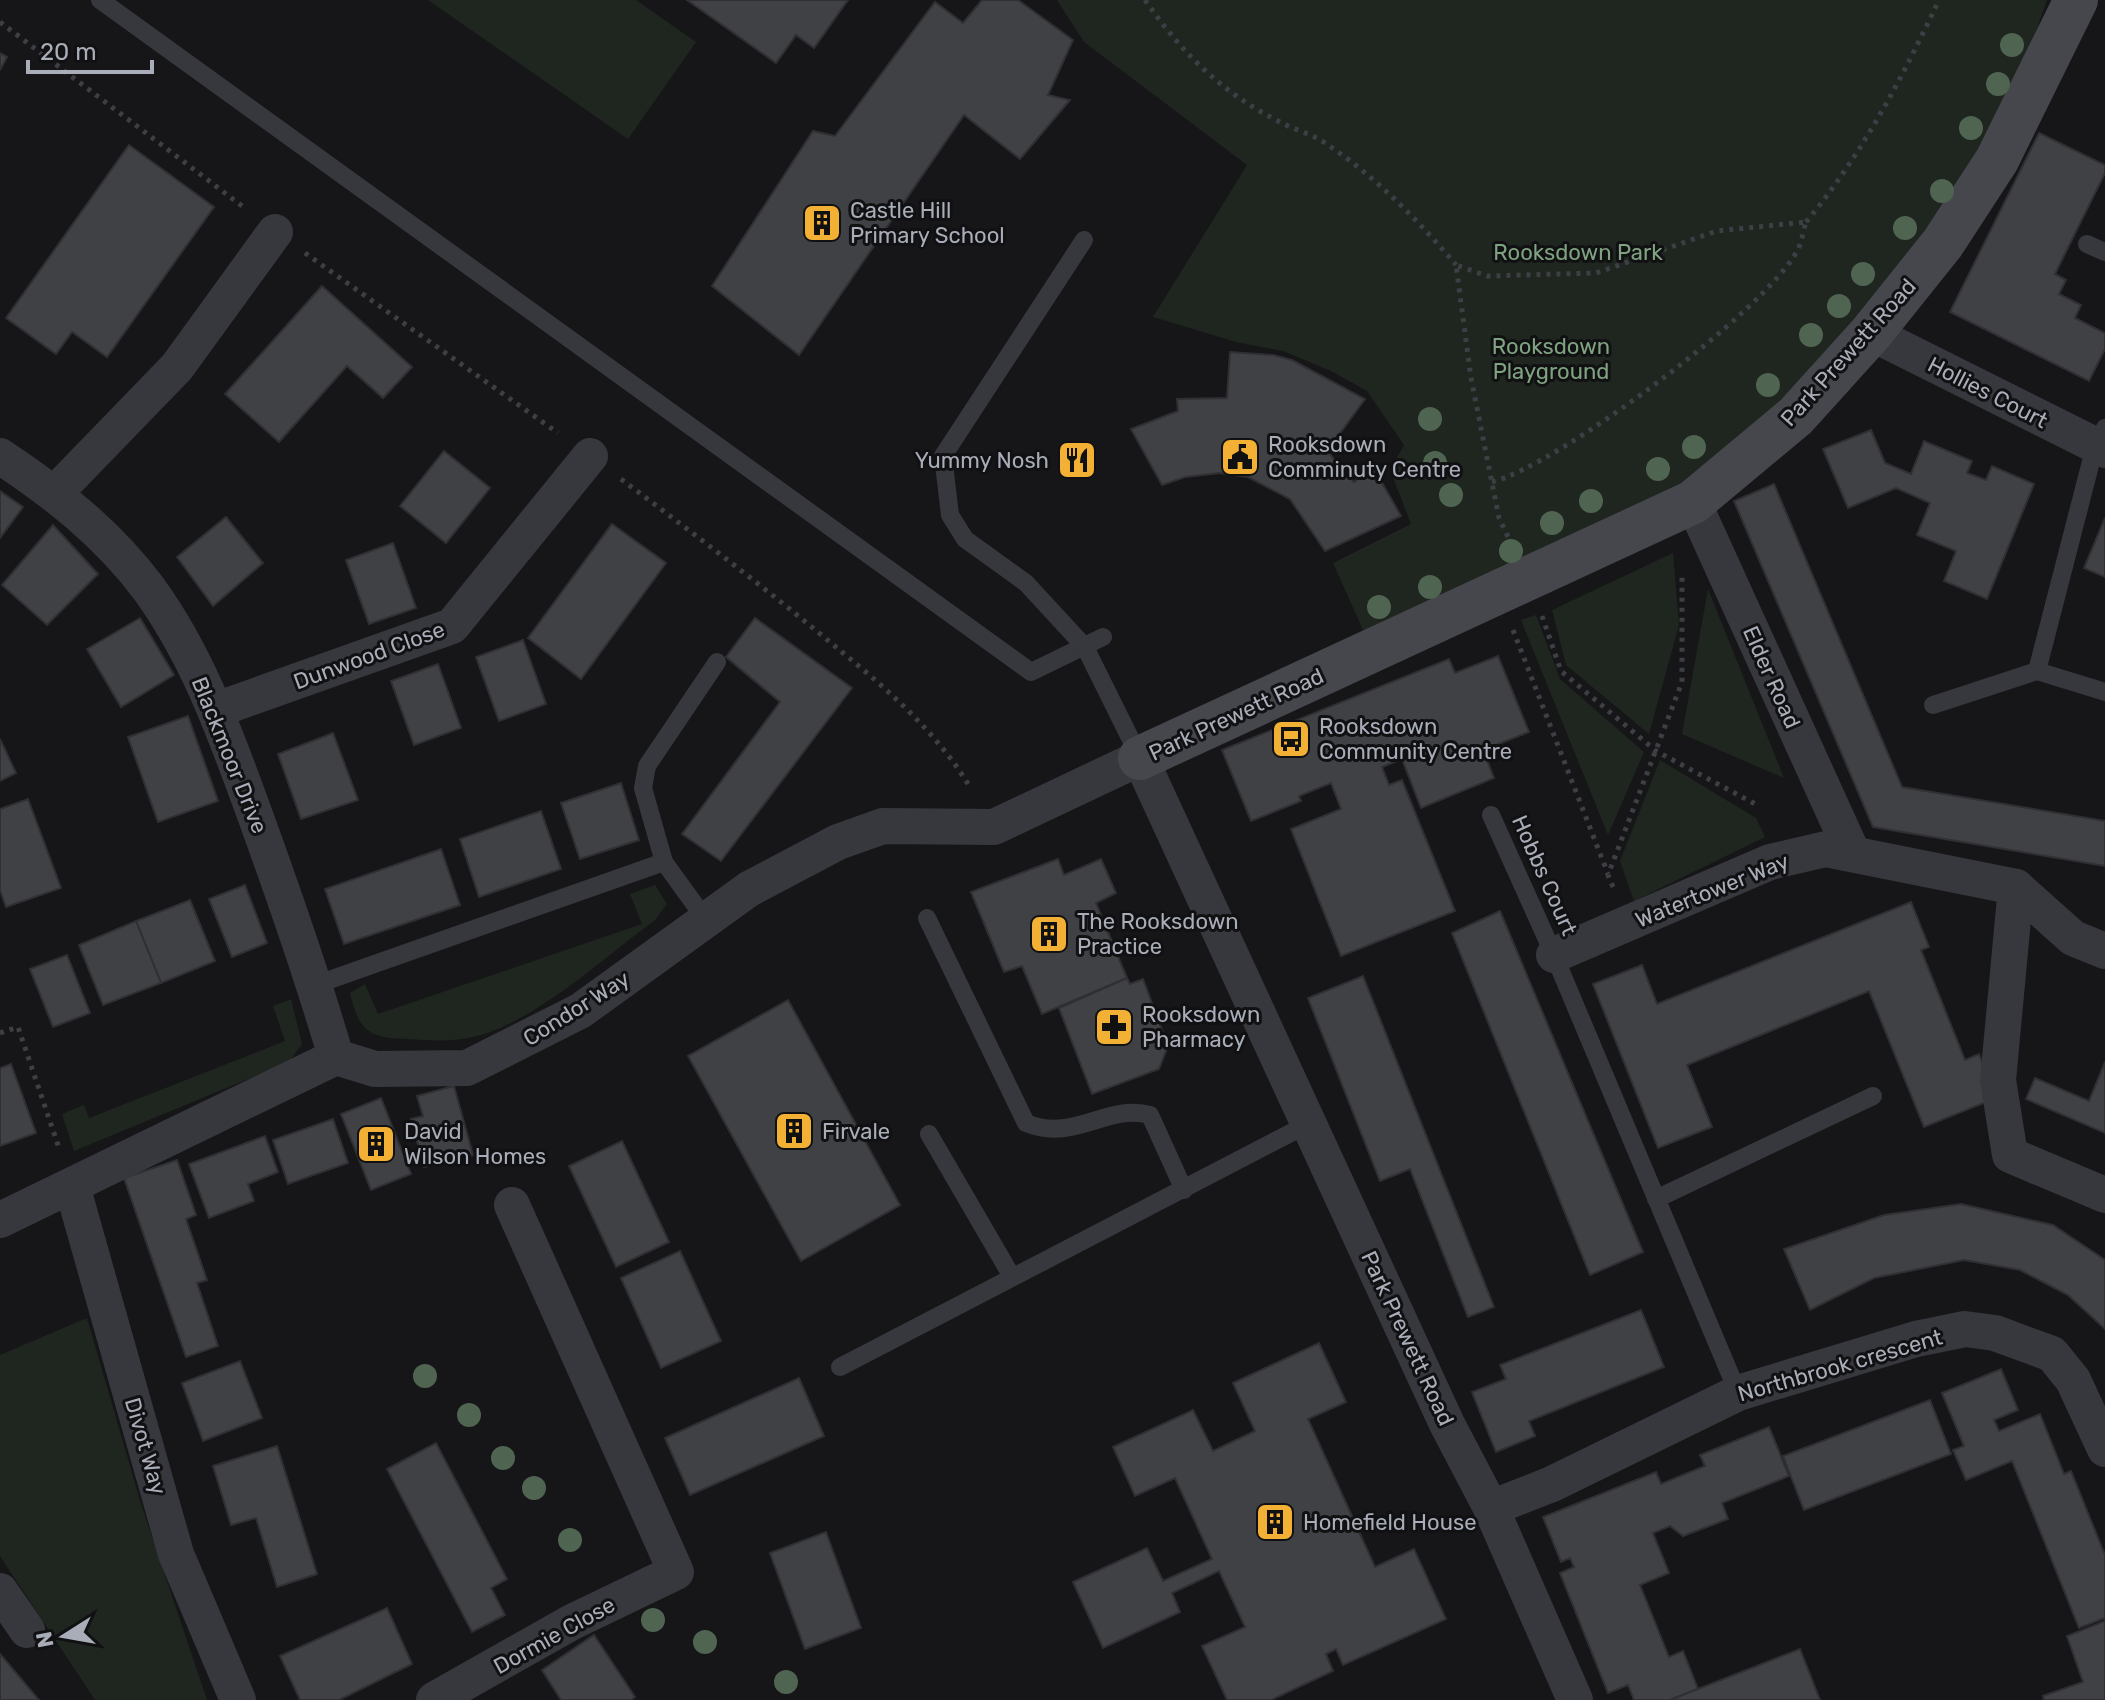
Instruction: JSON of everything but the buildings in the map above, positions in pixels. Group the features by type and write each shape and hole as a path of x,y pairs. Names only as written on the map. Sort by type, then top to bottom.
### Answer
{"street":[{"name":"Park Prewett Road","path":"1575,1700 1491,1508 1447,1424 1140,758 1693,502 1796,416 1871,333 1943,243 1997,160 2076,0"},
{"path":"56,492 177,367 275,232"},
{"name":"Hollies Court","path":"1871,333 2102,442"},
{"name":"Blackmoor Drive","path":"0,456 56,492 96,530 149,589 211,694 315,985 336,1057"},
{"name":"Dunwood Close","path":"216,710 452,626 590,456"},
{"name":"Elder Road","path":"1693,502 1852,852"},
{"name":"Condor Way","path":"336,1057 375,1069 467,1068 580,1011 749,889 838,842 883,826 948,830 994,827 1140,758"},
{"name":"Watertower Way","path":"1554,955 1770,862 1826,849 2016,887 2073,938 2105,951"},
{"path":"2016,887 1998,1080 2010,1155 2105,1195"},
{"path":"0,1220 336,1057"},
{"name":"Divot Way","path":"72,1186 176,1554 238,1700"},
{"name":"Dormie Close","path":"434,1700 572,1622 676,1572 512,1205"},
{"name":"Northbrook crescent","path":"1491,1508 1552,1484 1738,1393 1916,1339 1965,1329 1995,1333 2052,1354 2073,1380 2105,1449"},
{"path":"0,1591 27,1630"}],"lane":[{"path":"100,0 1031,672 1103,637"},
{"path":"1084,240 943,456 950,515 965,539 1026,583 1085,647 1140,758"},
{"path":"2087,244 2105,252"},
{"path":"2037,671 2102,442"},
{"path":"706,920 664,862 643,788 647,766 717,662"},
{"path":"1933,705 2037,671 2105,692"},
{"name":"Hobbs Court","path":"1491,815 1554,955 1738,1393"},
{"path":"315,985 664,862"},
{"path":"927,918 1026,1123 1046,1131 1074,1129 1134,1111 1150,1115 1184,1190"},
{"path":"1656,1199 1873,1096"},
{"path":"840,1367 1011,1275 1184,1190 1308,1124"},
{"path":"929,1134 1011,1275"}],"path":[{"path":"1145,0 1173,40 1215,83 1277,121 1321,141 1385,191 1456,265 1487,276 1596,273 1717,231 1806,222"},
{"path":"1492,482 1553,454 1629,403 1736,318 1798,251 1806,222 1835,188 1863,145 1939,0"},
{"path":"0,22 275,232 590,456 774,595 867,672 932,737 966,779 994,827"},
{"path":"1456,265 1471,378 1499,518 1528,580 1561,671 1656,751 1759,806"},
{"path":"1608,875 1682,682 1682,571"},
{"path":"1511,625 1628,923"},
{"path":"0,1033 18,1027 72,1186"}],"green space":[{"path":"428,0 636,0 696,42 628,139"},
{"name":"Rooksdown Park","path":"1057,0 2047,0 2020,79 1959,196 1861,323 1687,495 1368,641 1333,563 1411,524 1390,470 1404,445 1367,391 1331,371 1283,351 1236,342 1153,317 1247,165 1084,42"},
{"path":"1673,553 1679,625 1649,734 1566,665 1552,610"},
{"path":"1708,589 1784,778 1682,734"},
{"path":"1536,615 1560,679 1644,752 1608,835 1521,620"},
{"path":"1660,760 1756,818 1765,837 1634,901 1620,861"},
{"path":"655,885 667,904 655,920 549,1001 503,1027 454,1040 395,1038 368,1030 357,1016 350,993 365,984 378,1014 642,924 630,894"},
{"path":"291,999 302,1044 289,1062 74,1151 62,1114 84,1105 89,1118 285,1041 273,1006"},
{"path":"87,1318 141,1504 207,1700 95,1700 0,1556 0,1355"}],"place":[{"name":"Castle Hill Primary School","path":"822,223"},
{"name":"Rooksdown Comminuty Centre","path":"1240,457"},
{"name":"Yummy Nosh","path":"1077,460"},
{"name":"Rooksdown Community Centre","path":"1291,739"},
{"name":"The Rooksdown Practice","path":"1049,934"},
{"name":"Rooksdown Pharmacy","path":"1114,1027"},
{"name":"Firvale","path":"794,1131"},
{"name":"David Wilson Homes","path":"376,1144"},
{"name":"Homefield House","path":"1275,1522"}],"park label":[{"name":"Rooksdown Playground","path":"1551,358"}]}
